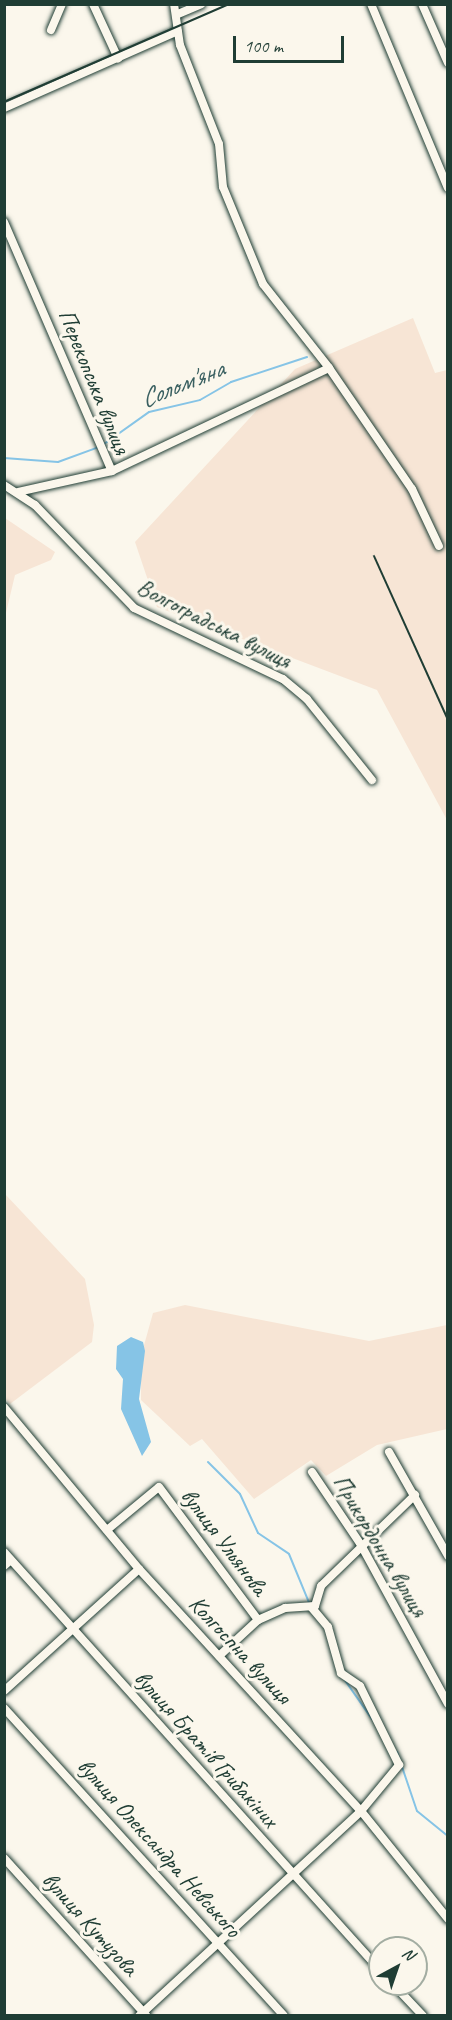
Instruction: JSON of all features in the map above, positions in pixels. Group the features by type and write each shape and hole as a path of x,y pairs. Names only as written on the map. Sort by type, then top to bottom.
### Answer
{"street":[{"path":"51,30 62,4"},
{"path":"93,4 118,58"},
{"path":"174,4 178,14 178,31 219,144 223,188 263,284 329,368 412,489 439,546"},
{"path":"178,14 201,4"},
{"path":"371,4 447,188"},
{"path":"422,4 447,63"},
{"path":"4,108 178,31"},
{"name":"Перекопська вулиця","path":"4,222 112,471 18,492"},
{"path":"112,471 329,368"},
{"name":"Волгоградська вулиця","path":"4,485 18,492 134,608 283,679 307,699 372,780"},
{"name":"Колгоспна вулиця","path":"4,1407 139,1569 361,1811 447,1919"},
{"path":"389,1452 447,1556"},
{"name":"Прикордонна вулиця","path":"312,1472 361,1545 447,1704"},
{"name":"вулиця Ульянова","path":"107,1530 159,1487 258,1620"},
{"path":"311,1606 321,1586 415,1495"},
{"name":"вулиця Братів Грибакіних","path":"4,1552 368,1957"},
{"path":"4,1566 11,1560"},
{"path":"4,1691 139,1569"},
{"path":"219,1656 258,1620 285,1608 311,1606"},
{"path":"143,2014 361,1811 399,1765 360,1686 341,1673 328,1627 311,1606"},
{"name":"вулиця Олександра Невського","path":"4,1708 284,2016"},
{"name":"вулиця Кутузова","path":"4,1858 143,2014"},
{"path":"404,1996 423,2016"}],"shaded area":[{"path":"413,318 435,373 447,370 447,820 377,690 157,607 135,542 295,369"},
{"path":"5,518 55,552 51,560 15,575 5,617"},
{"path":"5,1194 85,1279 94,1325 92,1342 10,1404 4,1398"},
{"path":"185,1305 369,1341 447,1325 447,1429 377,1445 326,1476 311,1460 254,1499 202,1439 190,1446 141,1400 141,1356 153,1313"}],"water":[{"path":"131,1337 143,1342 145,1351 139,1399 151,1442 142,1456 121,1409 123,1379 116,1369 117,1346"}],"waterway":[{"name":"Солом'яна","path":"104,444 149,412 200,400 231,382 307,357"},
{"name":"Солом'яна","path":"4,458 58,462 99,447"},
{"path":"208,1462 240,1494 258,1533 289,1554 310,1605"},
{"path":"344,1679 372,1719"},
{"path":"397,1752 417,1811 448,1836"}],"tram line":[{"path":"4,102 229,4"}],"railway":[{"path":"374,556 448,720"}]}
